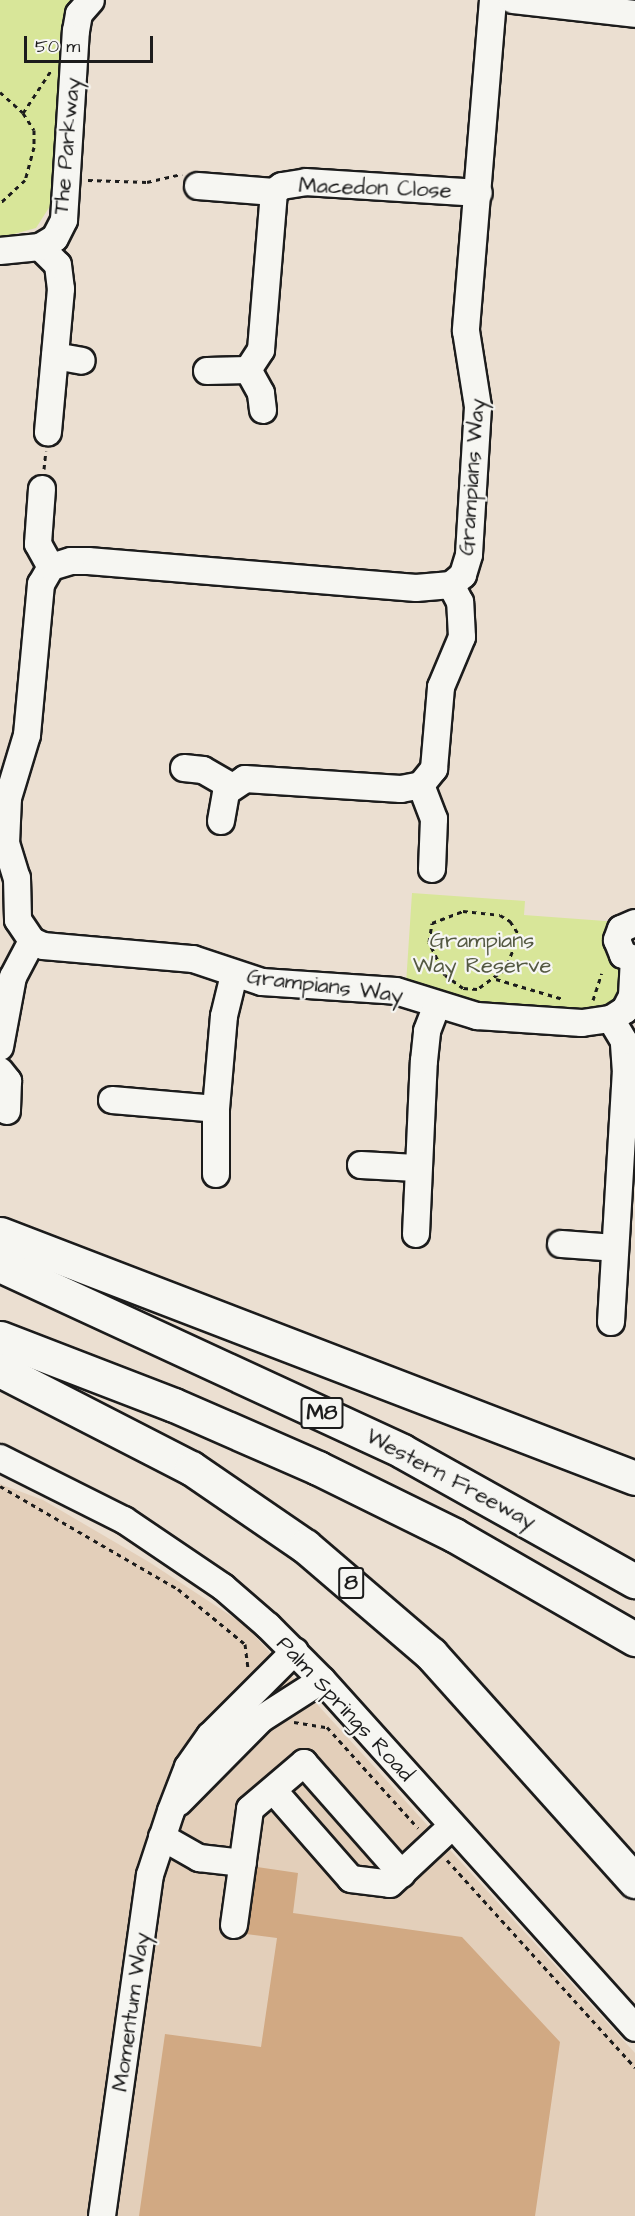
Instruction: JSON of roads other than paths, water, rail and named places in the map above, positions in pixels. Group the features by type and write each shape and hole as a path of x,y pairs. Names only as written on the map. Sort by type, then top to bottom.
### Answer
{"highway":[{"path":"0,1234 635,1478"},
{"name":"Western Freeway","path":"0,1265 402,1451 635,1581"},
{"name":"M8","path":"0,1338 174,1406 318,1468 464,1540 635,1639"},
{"name":"8","path":"0,1370 191,1468 305,1546 432,1654 635,1881"}],"street":[{"name":"The Parkway","path":"40,247 55,238 63,220 76,32 79,14 91,0"},
{"name":"Grampians Way","path":"51,567 71,561 416,588 451,585 463,575 469,555 478,407 466,331 493,0"},
{"path":"513,0 635,14"},
{"name":"Macedon Close","path":"191,180 274,192 282,186 306,182 479,193"},
{"name":"Macedon Close","path":"248,370 261,350 274,192"},
{"path":"0,251 40,247 58,265 62,289 48,432"},
{"path":"55,356 82,361"},
{"path":"207,371 248,370 261,393 263,410"},
{"path":"0,1047 13,977 32,941 18,920 17,878 5,831 11,784 27,735 41,584 51,567 38,544 42,489"},
{"path":"221,821 223,801 231,786 253,778 401,789 421,785 434,769 441,687 462,637 460,602 451,585"},
{"path":"184,768 204,770 231,786"},
{"path":"421,785 434,819 432,869"},
{"path":"611,1322 615,1248 628,1145 626,1053 601,1013 626,1010 632,996 634,959 620,951 617,940 621,929 635,923"},
{"name":"Grampians Way","path":"32,941 54,949 193,959 234,975 272,983 396,992 477,1016 582,1023 601,1013"},
{"path":"216,1174 216,1109 224,1016 234,975"},
{"path":"416,1234 416,1168 427,1031 437,1005"},
{"path":"0,1071 8,1082 7,1112"},
{"path":"112,1100 216,1109"},
{"path":"361,1166 416,1168"},
{"path":"561,1244 615,1248"},
{"name":"Palm Springs Road","path":"0,1458 79,1496 161,1544 223,1587 295,1652 322,1680 635,2028"},
{"name":"Momentum Way","path":"102,2216 150,1875 162,1837 188,1767 199,1752 295,1652"},
{"name":"Momentum Way","path":"171,1811 224,1754 279,1708 322,1680"},
{"path":"234,1926 250,1809 304,1763 402,1874"},
{"path":"273,1790 351,1879 390,1884 452,1826"},
{"path":"162,1837 198,1858 243,1863"}],"park label":[{"name":"Grampians Way Reserve","path":"482,952"}]}
